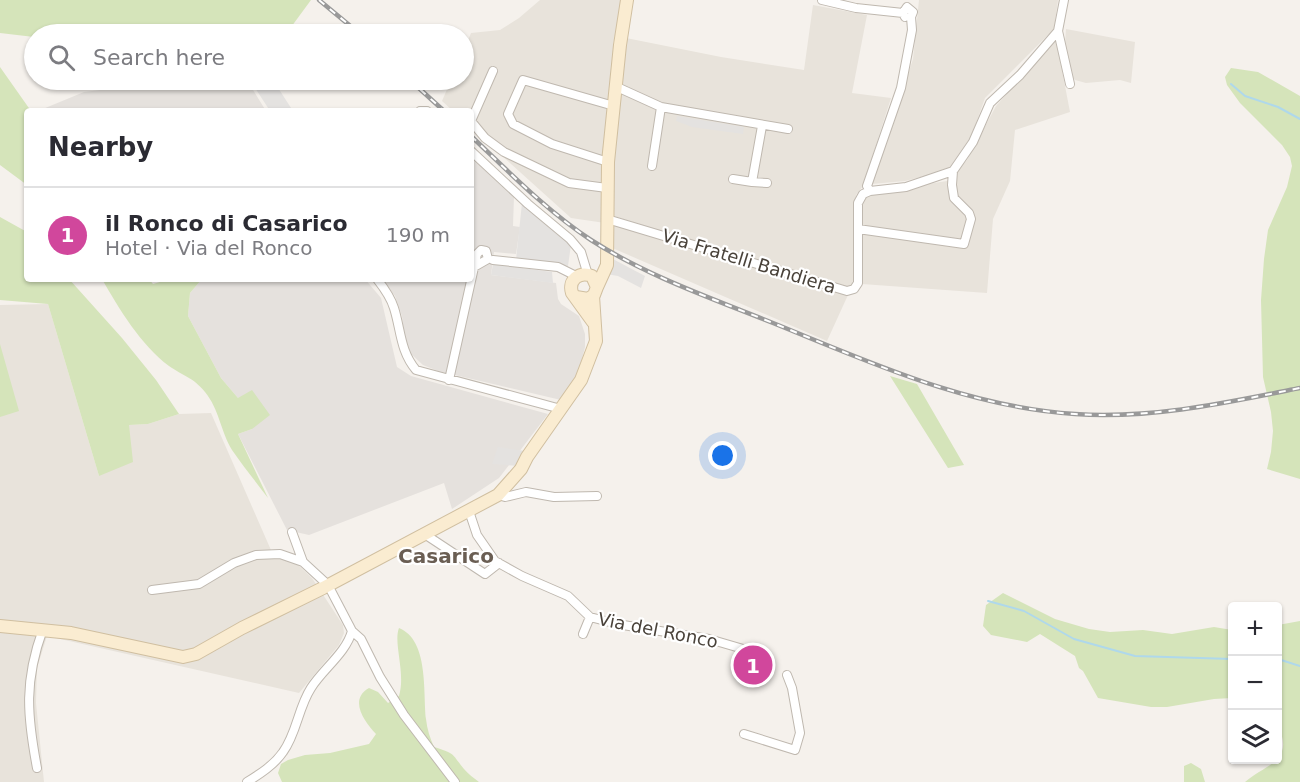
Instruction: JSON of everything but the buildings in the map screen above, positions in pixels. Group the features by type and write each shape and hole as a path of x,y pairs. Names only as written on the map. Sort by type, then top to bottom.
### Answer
{"street":[{"path":"576,297 584,300 595,292 606,269 608,162 627,0"},
{"path":"822,0 856,8 907,15 912,30 902,88 868,189 906,187 953,171"},
{"path":"1064,0 1058,31 1070,84"},
{"path":"858,229 964,244 971,219 969,213 954,198 953,171 973,142 990,103 1020,75 1058,31"},
{"path":"474,114 493,71"},
{"path":"608,162 552,144 513,124 508,114 523,80 614,106"},
{"path":"617,87 661,107 788,129"},
{"path":"652,166 661,107"},
{"path":"474,125 485,138 504,152 569,183 607,188"},
{"path":"752,182 762,126"},
{"path":"474,154 528,204 566,234 577,247 581,277"},
{"path":"733,179 767,183"},
{"name":"Via Fratelli Bandiera","path":"607,219 847,291 854,289 858,283 860,198 868,189"},
{"path":"594,323 572,293 581,277 600,268 607,255"},
{"path":"0,626 71,633 183,657 196,654 277,610 426,535 498,495 521,469 581,380 596,337 594,279 581,277 561,268 493,260"},
{"path":"379,282 394,307 401,345 416,370 561,409"},
{"path":"449,380 471,282"},
{"path":"498,495 505,497 526,492 554,497 597,496"},
{"name":"Via del Ronco","path":"469,511 477,535 495,561 568,597 590,617 617,624 709,639 750,651"},
{"path":"292,532 303,562"},
{"path":"426,535 485,574 499,563"},
{"path":"152,590 199,584 234,563 256,555 280,554 303,562 328,585 352,631 361,639 380,677 404,715 454,782"},
{"path":"583,634 590,617"},
{"path":"37,768 31,736 28,694 34,653 43,629"},
{"path":"247,782 264,772 283,752 300,708 311,688 346,645 352,631"},
{"path":"744,734 795,750 800,733 792,688 787,675"}],"shaded area":[{"path":"540,0 623,0 613,44 613,89 605,223 571,218 474,131 474,108 450,108 442,101 447,90 474,90 474,33 500,30"},
{"path":"919,0 1058,0 1054,29 985,98 972,135 948,170 905,181 872,184 913,59"},
{"path":"813,5 867,15 852,93 891,98 863,186 856,195 853,226 855,282 850,287 839,286 611,215 612,173 626,38 721,57 804,70"},
{"path":"1066,29 1135,42 1131,83 1120,80 1086,83 1075,80 1071,76 1065,43"},
{"path":"1056,39 1070,112 1015,130 1010,181 993,219 987,293 862,284 863,194 947,181 967,160 996,106"},
{"path":"100,90 253,90 264,108 45,108 84,92"},
{"path":"256,90 279,90 291,108 268,108"},
{"path":"677,116 744,127 743,134 692,127 676,121"},
{"path":"474,161 514,196 513,226 520,227 516,254 494,252 491,275 556,283 558,299 561,304 579,316 585,334 585,347 579,371 561,400 438,371 423,365 409,352 402,316 395,296 384,282 474,282"},
{"path":"522,203 571,245 568,266 516,260"},
{"path":"611,223 848,295 827,341 610,247"},
{"path":"611,258 645,276 641,288 618,276 606,274"},
{"path":"493,264 552,272 553,283 491,275"},
{"path":"199,282 368,282 381,298 397,367 411,376 548,414 499,478 452,509 444,483 309,535 287,530 238,434 252,429 238,398 221,378 188,316 190,293"},
{"path":"48,304 99,476 128,425 148,424 179,414 211,413 274,557 297,564 312,578 343,625 344,633 339,645 299,693 47,636 37,668 36,703 44,782 0,782 0,305"},
{"path":"498,447 525,451 519,466 492,464"}],"green space":[{"path":"0,0 311,0 293,24 24,24 24,36 0,33"},
{"path":"0,67 29,108 24,108 24,183 0,165"},
{"path":"1231,68 1258,72 1300,96 1300,479 1267,469 1273,431 1263,377 1261,300 1268,230 1287,187 1292,166 1290,157 1282,145 1240,103 1227,85 1225,77"},
{"path":"0,217 24,230 24,282 72,282 122,338 156,380 179,414 148,424 129,425 133,462 99,476 48,304 0,300"},
{"path":"104,282 151,282 153,284 199,282 190,293 188,316 221,378 238,398 252,390 270,415 252,429 238,434 268,498 232,450 214,406 205,392 149,348 123,314"},
{"path":"0,344 19,411 0,417"},
{"path":"890,376 917,384 964,465 948,468"},
{"path":"1003,593 1055,619 1089,629 1110,632 1143,630 1172,634 1214,627 1228,629 1228,698 1167,707 1151,707 1098,698 1079,668 1075,656 1040,634 1027,642 991,635 983,626 986,605"},
{"path":"1300,621 1300,782 1245,782 1271,764 1282,764 1282,624"},
{"path":"399,628 409,634 420,655 423,668 426,723 434,747 452,755 479,782 282,782 278,773 281,764 288,760 369,744 376,734 360,711 360,699 369,688 378,692 388,703 399,696 401,678 397,642"},
{"path":"1191,763 1201,769 1205,782 1184,782 1184,766"}],"waterway":[{"path":"1231,84 1245,96 1278,107 1300,119"},
{"path":"988,601 1024,611 1074,639 1135,656 1228,659"},
{"path":"1282,660 1300,666"}],"railway":[{"path":"319,0 348,24"},
{"path":"421,90 441,108"},
{"path":"474,139 559,217 591,240 634,265 680,286 884,368 958,393 1035,410 1104,415 1160,412 1300,388"}],"place":[{"name":"il Ronco di Casarico","path":"753,665"}],"district":[{"name":"Casarico","path":"446,556"}]}
